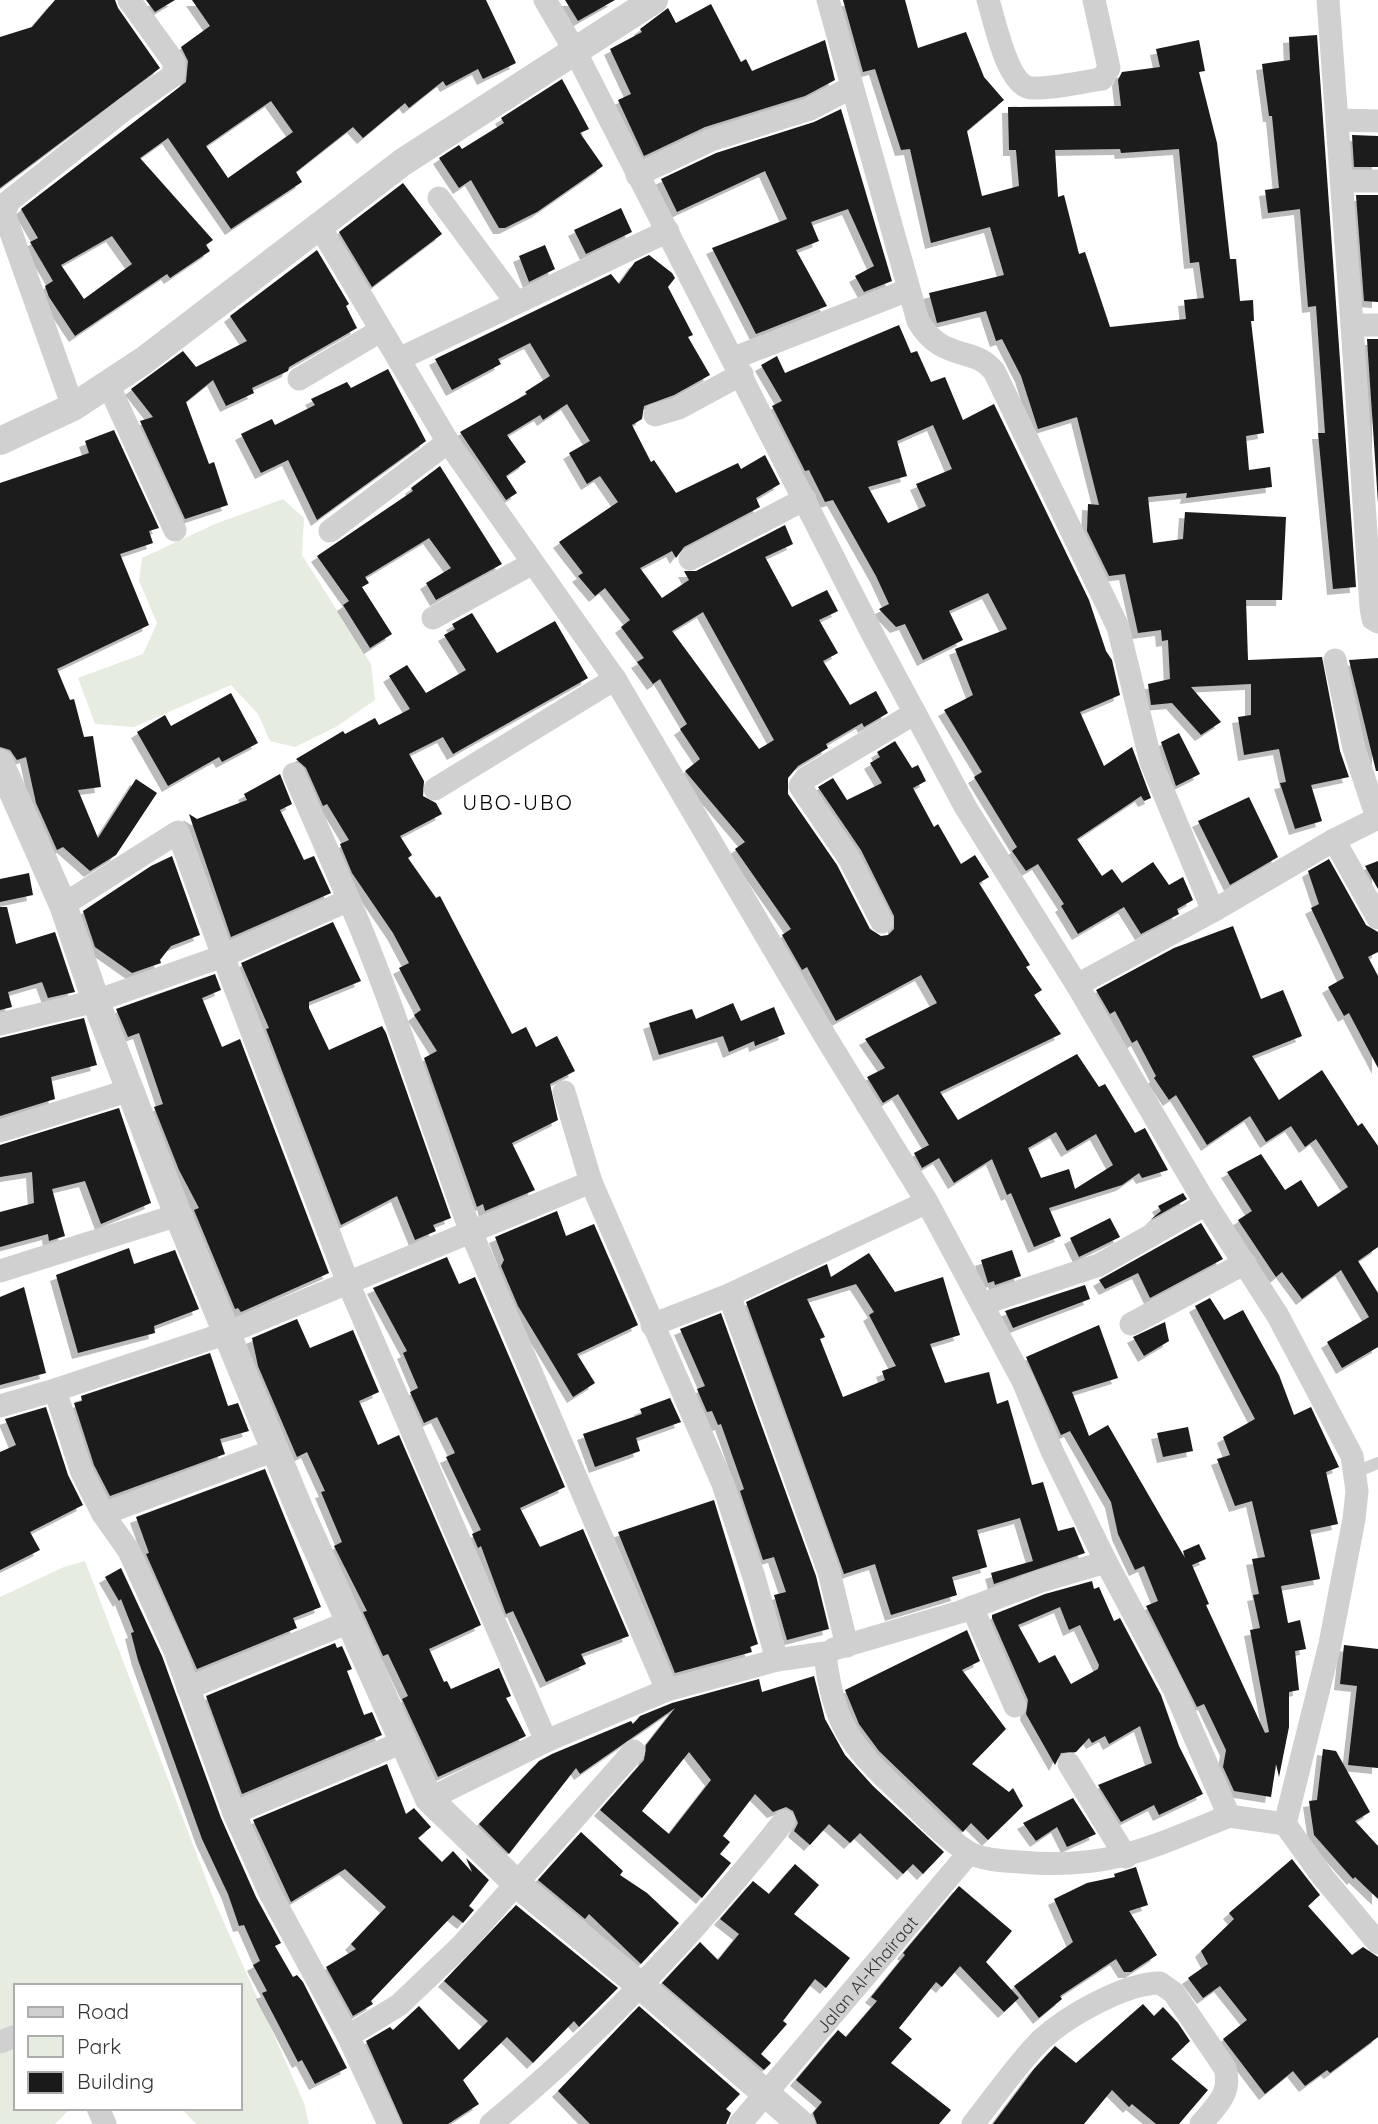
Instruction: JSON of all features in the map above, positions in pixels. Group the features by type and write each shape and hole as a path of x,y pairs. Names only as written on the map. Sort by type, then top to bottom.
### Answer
{"street":[{"path":"72,407 4,213 9,201 124,109 174,75 174,62 130,0"},
{"path":"545,0 574,49 965,808 1077,985 1206,1204 1278,1316 1352,1456 1357,1491 1354,1519 1330,1644 1285,1824"},
{"path":"0,441 72,407 143,362 403,162 574,49 654,0"},
{"path":"828,0 918,321 940,347 982,360 994,371 1118,627 1151,762 1213,911"},
{"path":"988,0 1010,71 1018,83 1030,89 1102,79 1110,68 1094,0"},
{"path":"1328,0 1371,607 1373,619 1378,622"},
{"path":"637,175 711,140 810,109 852,87"},
{"path":"1338,120 1378,121"},
{"path":"1342,181 1378,181"},
{"path":"439,198 516,302"},
{"path":"320,227 448,442 615,679 818,1024 927,1202 1023,1381 1052,1451 1106,1562 1174,1689 1229,1816"},
{"path":"399,359 668,231"},
{"path":"655,415 680,408 738,366 908,290"},
{"path":"1352,325 1378,325"},
{"path":"299,379 380,331"},
{"path":"108,384 175,530"},
{"path":"330,531 448,442"},
{"path":"690,559 805,499"},
{"path":"433,618 533,564"},
{"path":"1077,985 1213,911 1334,840 1378,818 1354,748 1335,660"},
{"path":"435,789 615,679"},
{"path":"882,922 849,858 800,786 806,778 915,713"},
{"path":"0,763 63,905 96,1001 178,1215 275,1450 429,1799 518,1885 641,1986 764,2095 801,2124"},
{"path":"294,774 398,1021 442,1156 471,1231 667,1690"},
{"path":"63,905 178,832 348,1283 546,1741"},
{"path":"1334,840 1378,918"},
{"path":"0,1024 96,1001 223,956 349,901"},
{"path":"0,1131 130,1090"},
{"path":"564,1092 591,1182 723,1484 754,1577 777,1660"},
{"path":"0,1406 228,1333 591,1182"},
{"path":"652,1325 729,1295 927,1202"},
{"path":"982,1304 1099,1265 1206,1204"},
{"path":"0,1271 178,1215"},
{"path":"1131,1324 1245,1263"},
{"path":"729,1295 829,1572 836,1649 831,1702 859,1750 878,1772 970,1853 1044,1864 1091,1864 1126,1857 1229,1816 1285,1824 1323,1877 1378,1943"},
{"path":"55,1390 81,1470 103,1514 128,1551 175,1651 234,1813 269,1891 348,2036 389,2124"},
{"path":"103,1514 275,1450"},
{"path":"429,1799 546,1741 667,1690 777,1660 836,1649 1106,1562"},
{"path":"972,1607 1015,1706"},
{"path":"188,1689 349,1622"},
{"path":"234,1813 403,1742"},
{"path":"348,2036 399,2005 463,1944 634,1751"},
{"path":"1069,1764 1126,1857"},
{"path":"491,2124 561,2063 641,1986 784,1821"},
{"name":"Jalan Al-Khairaat","path":"740,2124 970,1853"},
{"path":"973,2124 1039,2042 1055,2028 1129,1988 1160,1983 1174,1993 1225,2068 1228,2080 1226,2094 1201,2124"}],"lane":[{"path":"1353,1473 1378,1463"}],"green space":[{"path":"283,499 304,518 302,555 371,664 375,700 336,727 295,747 270,741 258,714 231,685 134,727 95,724 78,678 143,654 157,623 139,581 142,558 215,524"},
{"path":"85,1561 214,1900 304,2103 309,2124 196,2124 183,2110 242,2110 242,1984 14,1984 14,2110 69,2110 55,2124 0,2124 0,1597 64,1567"}],"building":[{"path":"55,0 115,0 160,68 0,188 0,37 32,27"},
{"path":"146,0 175,0 155,12"},
{"path":"192,0 486,0 516,63 483,79 478,69 446,86 443,81 409,108 405,103 363,138 353,127 296,172 302,182 231,229 168,138 140,158 213,240 206,245 210,251 170,278 167,274 75,336 49,297 45,286 53,281 30,242 38,238 21,209 186,82 188,61 181,47 210,26","holes":["271,101 293,132 228,178 206,146","112,236 132,264 84,299 61,265"]},
{"path":"565,0 615,0 578,21"},
{"path":"843,0 905,0 918,48 966,32 984,77 1004,100 967,131 982,196 1019,186 1016,150 1009,150 1008,107 1121,106 1118,80 1122,72 1160,67 1156,49 1199,40 1205,71 1199,72 1217,143 1230,259 1236,259 1240,301 1253,300 1254,321 1251,321 1264,433 1246,436 1249,470 1270,467 1272,487 1186,498 1187,493 1148,497 1153,543 1183,539 1185,512 1286,517 1282,600 1246,600 1248,660 1322,657 1340,751 1349,777 1311,785 1322,821 1295,829 1280,783 1286,782 1279,749 1244,755 1238,717 1251,715 1251,684 1191,687 1221,722 1201,735 1172,703 1151,705 1148,684 1170,679 1168,640 1162,641 1161,630 1138,633 1125,574 1109,576 1087,531 1088,504 1099,505 1077,417 1038,429 1021,376 1002,339 996,341 986,311 937,323 929,293 1004,275 990,227 931,243 910,149 901,150 875,69 863,72","holes":["1120,149 1121,153 1179,149 1190,263 1199,262 1204,298 1184,300 1186,319 1110,327 1085,252 1079,254 1064,195 1058,197 1055,150"]},
{"path":"711,4 741,62 746,59 752,71 825,40 835,80 805,96 705,127 644,156 618,100 631,94 610,49 642,32 640,29 668,8 676,23"},
{"path":"1317,35 1356,587 1333,589 1318,433 1325,433 1316,306 1308,307 1300,209 1268,213 1265,190 1279,188 1272,116 1269,116 1262,64 1290,60 1289,37"},
{"path":"562,79 589,129 580,133 603,166 537,212 505,228 499,228 471,180 459,188 439,158 459,145 462,149 504,123 501,118"},
{"path":"841,109 892,281 864,292 855,276 874,266 848,209 811,222 819,241 796,250 827,306 756,334 712,248 787,219 765,171 677,212 661,179 716,153 814,122"},
{"path":"1352,135 1378,136 1378,167 1354,167"},
{"path":"403,183 442,234 372,287 339,232"},
{"path":"1356,195 1378,195 1378,302 1364,301"},
{"path":"621,208 632,232 586,254 574,230"},
{"path":"545,245 555,269 529,282 519,256"},
{"path":"317,250 349,304 346,306 357,328 289,367 288,371 252,388 254,393 226,406 213,380 186,402 209,464 214,462 228,505 185,519 140,421 153,417 131,389 183,351 196,367 247,341 230,316"},
{"path":"649,255 672,273 675,278 668,287 693,335 688,337 710,375 674,395 644,406 642,419 632,425 651,462 654,460 676,493 738,463 741,469 765,455 780,484 756,498 760,507 684,547 676,558 672,551 640,568 662,598 689,580 684,571 696,571 785,525 793,544 765,557 792,607 827,590 838,611 819,620 838,653 823,661 850,705 876,691 888,713 864,727 862,723 826,744 828,748 798,766 788,778 788,794 837,865 870,929 881,936 888,935 894,929 894,916 861,850 818,787 833,778 847,800 882,783 870,763 880,757 877,752 895,741 912,768 918,765 926,781 913,788 934,827 938,824 961,864 975,855 989,877 979,883 1030,965 1026,967 1042,990 1034,995 1061,1034 940,1092 958,1120 1077,1054 1099,1087 1105,1084 1135,1133 1145,1128 1168,1170 1142,1178 1139,1173 1122,1185 1049,1208 1061,1236 1034,1247 1011,1193 1007,1195 992,1159 954,1183 939,1158 922,1168 914,1153 929,1145 898,1094 883,1103 867,1077 885,1068 865,1039 937,1003 921,975 836,1021 807,967 802,970 782,935 791,929 735,849 745,842 685,771 700,759 680,729 687,724 660,679 653,684 637,662 644,658 621,627 630,620 605,588 595,596 578,576 583,573 559,542 618,502 600,476 587,484 569,453 590,441 567,404 543,420 540,415 507,435 526,462 506,476 517,493 506,500 460,432 527,394 525,392 550,376 530,343 498,359 501,364 452,390 435,359 611,274 619,284 635,262","holes":["703,612 774,740 759,749 672,631","1056,1132 1067,1151 1096,1134 1113,1165 1075,1189 1069,1169 1041,1178 1028,1148"]},
{"path":"899,325 911,353 917,351 931,382 945,377 963,420 994,404 1089,600 1106,651 1112,660 1120,695 1080,712 1104,766 1132,747 1151,798 1144,801 1141,796 1077,839 1102,876 1112,869 1122,883 1153,862 1169,885 1183,877 1193,900 1177,909 1179,914 1141,934 1124,907 1078,934 1061,906 1064,904 1038,864 1026,871 1012,851 1017,847 974,777 982,772 944,710 973,695 955,649 1007,629 988,593 949,611 963,640 923,660 905,624 896,627 879,609 889,604 876,576 833,500 825,502 809,470 805,471 772,406 782,401 761,365 777,356 785,373","holes":["933,425 952,469 916,484 926,506 888,523 868,487 907,476 897,441"]},
{"path":"1367,339 1378,339 1378,503"},
{"path":"388,369 426,441 317,520 288,460 261,473 241,434 272,419 275,425 315,405 311,399 347,382 351,388"},
{"path":"114,430 159,528 149,531 153,543 120,554 149,625 57,669 70,700 74,699 84,737 93,736 101,787 78,790 98,838 136,779 157,793 116,855 90,871 63,847 57,850 36,803 26,757 17,760 10,750 0,747 0,483 89,453 85,441"},
{"path":"440,466 502,564 436,600 426,583 451,568 429,538 365,577 369,583 362,587 392,634 370,648 343,605 349,601 317,556 413,491 411,488"},
{"path":"472,613 497,653 555,621 588,678 453,754 443,737 409,754 424,781 423,796 436,803 442,814 400,836 412,855 408,858 436,898 440,896 512,1034 526,1027 536,1047 557,1036 575,1071 550,1084 558,1120 512,1143 535,1190 485,1211 483,1204 477,1207 424,1058 437,1051 414,1015 421,1010 399,968 409,963 393,933 352,873 340,844 349,840 327,804 323,806 306,768 296,759 343,731 345,734 375,718 379,725 410,709 389,676 407,665 426,693 466,670 444,635 455,629 452,624"},
{"path":"1378,658 1378,771 1376,771 1349,660"},
{"path":"231,693 258,743 222,762 219,757 168,786 137,732 165,715 171,726"},
{"path":"1179,733 1200,774 1176,786 1161,742"},
{"path":"280,774 292,804 280,810 304,860 314,856 331,893 231,937 189,814 197,819 247,800 244,794"},
{"path":"1249,797 1278,857 1230,885 1198,821"},
{"path":"172,856 200,935 171,946 160,960 161,963 132,973 95,947 83,911 151,866"},
{"path":"1329,859 1366,925 1378,932 1378,952 1368,957 1378,976 1378,1068 1349,1013 1344,1016 1328,987 1344,978 1311,908 1319,904 1308,871"},
{"path":"1378,861 1378,889 1365,866"},
{"path":"29,873 33,895 0,902 0,879"},
{"path":"0,907 7,907 16,944 55,932 75,992 48,998 42,982 8,992 12,1007 0,1010"},
{"path":"333,922 361,981 309,1002 309,1008 329,1050 382,1026 386,1033 451,1218 433,1225 436,1231 415,1240 397,1196 341,1225 266,1029 269,1028 241,963"},
{"path":"1233,926 1261,999 1283,990 1302,1036 1252,1056 1279,1100 1322,1070 1358,1126 1362,1123 1378,1146 1378,1247 1358,1261 1378,1293 1378,1347 1342,1368 1327,1342 1369,1317 1341,1270 1302,1299 1282,1272 1276,1277 1238,1220 1252,1211 1227,1172 1261,1154 1285,1190 1301,1180 1318,1207 1348,1187 1316,1139 1305,1147 1291,1126 1266,1142 1250,1116 1207,1145 1176,1095 1169,1100 1154,1078 1156,1076 1137,1040 1132,1043 1115,1011 1110,1014 1096,990 1174,948"},
{"path":"215,974 221,990 202,998 222,1047 240,1039 329,1273 241,1312 238,1308 235,1309 194,1210 199,1208 179,1170 154,1107 163,1104 139,1033 128,1037 116,1009"},
{"path":"733,1003 741,1021 774,1007 785,1034 755,1046 754,1041 729,1052 723,1036 659,1055 649,1023 692,1009 696,1019"},
{"path":"84,1018 97,1065 51,1077 55,1099 0,1116 0,1038"},
{"path":"119,1108 151,1203 101,1224 85,1181 52,1189 65,1236 49,1241 48,1234 0,1247 0,1212 34,1203 32,1172 0,1177 0,1145"},
{"path":"1183,1193 1187,1199 1150,1220 1161,1211 1158,1206"},
{"path":"557,1211 566,1236 594,1224 638,1325 577,1354 595,1383 573,1397 518,1306 501,1266 504,1260 495,1237"},
{"path":"1110,1218 1120,1237 1079,1257 1070,1238"},
{"path":"1201,1223 1223,1259 1150,1298 1138,1273 1105,1289 1099,1280"},
{"path":"129,1248 134,1264 175,1250 199,1309 154,1326 155,1333 78,1353 56,1275"},
{"path":"1012,1250 1021,1276 995,1285 994,1281 988,1283 981,1260"},
{"path":"869,1253 895,1292 943,1277 960,1335 930,1344 945,1383 989,1372 997,1404 1008,1400 1032,1485 1043,1482 1058,1531 1074,1527 1085,1553 994,1584 991,1573 1033,1561 1020,1518 977,1530 987,1567 952,1577 957,1595 891,1615 875,1564 844,1574 746,1302 827,1264 831,1277","holes":["856,1284 874,1312 869,1315 896,1366 882,1371 885,1380 843,1397 820,1339 825,1337 807,1299"]},
{"path":"447,1257 459,1284 475,1277 565,1487 520,1508 540,1547 583,1529 629,1636 581,1654 586,1664 546,1682 513,1611 506,1614 481,1546 478,1548 472,1534 481,1530 446,1457 455,1453 437,1417 424,1423 410,1392 418,1388 403,1353 407,1351 373,1288"},
{"path":"1085,1285 1090,1299 1013,1328 1005,1311"},
{"path":"24,1287 46,1373 0,1385 0,1297"},
{"path":"1210,1298 1224,1320 1243,1310 1279,1375 1294,1415 1311,1407 1339,1467 1326,1472 1338,1524 1310,1530 1320,1579 1281,1586 1288,1623 1300,1620 1306,1649 1295,1651 1299,1690 1289,1692 1289,1727 1279,1777 1276,1764 1271,1797 1234,1791 1223,1767 1226,1750 1204,1704 1197,1707 1146,1606 1158,1601 1144,1566 1135,1570 1118,1534 1111,1502 1070,1431 1061,1435 1026,1357 1099,1325 1118,1378 1072,1392 1089,1436 1108,1425 1185,1558 1183,1551 1199,1544 1206,1559 1192,1565 1209,1604 1206,1605 1265,1733 1269,1732 1250,1630 1260,1628 1253,1595 1259,1594 1252,1559 1265,1557 1252,1501 1235,1506 1217,1459 1230,1455 1223,1437 1255,1419 1195,1306"},
{"path":"721,1313 816,1576 829,1629 787,1640 774,1595 786,1592 774,1557 763,1560 740,1491 744,1489 721,1424 718,1425 712,1411 707,1412 697,1389 705,1386 680,1329"},
{"path":"297,1319 310,1348 353,1330 379,1392 359,1401 378,1445 399,1435 481,1625 429,1649 444,1682 447,1681 451,1689 499,1668 511,1696 506,1698 526,1736 438,1777 402,1699 408,1696 388,1654 383,1656 363,1612 367,1611 334,1546 342,1542 321,1492 325,1491 307,1452 297,1457 258,1366 252,1338"},
{"path":"1165,1322 1169,1341 1144,1356 1133,1337"},
{"path":"210,1353 228,1406 238,1403 249,1431 220,1439 225,1454 110,1496 94,1465 74,1403 82,1401 81,1396"},
{"path":"670,1398 681,1422 636,1438 640,1451 595,1467 583,1434 642,1414 640,1409"},
{"path":"46,1407 68,1475 83,1505 30,1532 40,1550 0,1570 0,1452 16,1445 5,1419"},
{"path":"1188,1427 1193,1451 1163,1457 1157,1433"},
{"path":"265,1469 321,1607 293,1618 297,1628 197,1669 146,1554 149,1553 136,1517"},
{"path":"714,1500 758,1644 750,1647 752,1652 675,1673 618,1532"},
{"path":"121,1568 162,1656 221,1818 256,1897 281,1943 275,1946 293,1977 297,1975 303,1982 347,2068 315,2084 302,2060 298,2062 262,1993 267,1991 253,1965 260,1961 244,1925 239,1926 228,1894 202,1839 138,1660 131,1633 134,1632 121,1599 119,1601 105,1577"},
{"path":"1092,1581 1094,1589 1099,1587 1114,1621 1120,1618 1161,1695 1179,1746 1203,1794 1159,1815 1154,1805 1121,1822 1098,1785 1152,1763 1140,1726 1109,1744 1105,1736 1092,1743 1089,1738 1076,1752 1061,1753 1055,1765 1026,1714 1028,1700 992,1618 992,1615 1045,1594","holes":["1060,1607 1069,1630 1080,1625 1099,1665 1098,1669 1071,1684 1055,1655 1039,1663 1018,1625"]},
{"path":"967,1630 980,1661 962,1670 1006,1729 972,1764 1009,1792 1013,1788 1023,1806 988,1840 971,1823 963,1832 879,1751 859,1724 845,1690"},
{"path":"335,1643 337,1648 342,1646 352,1669 347,1671 364,1715 372,1712 382,1735 242,1794 206,1696"},
{"path":"1344,1645 1378,1649 1378,1768 1348,1765 1357,1686 1340,1684"},
{"path":"814,1676 825,1719 845,1755 873,1786 944,1852 923,1874 913,1864 903,1874 860,1833 850,1843 829,1824 810,1845 794,1831 798,1823 793,1811 786,1807 773,1812 755,1794 723,1836 730,1842 720,1854 731,1863 702,1898 600,1810 644,1760 646,1745 675,1708 580,1774 576,1768 509,1854 479,1824 539,1761 552,1754 631,1721 633,1724 640,1716 672,1703 759,1679 762,1692","holes":["689,1752 711,1780 669,1834 642,1811"]},
{"path":"1323,1749 1336,1751 1370,1812 1355,1821 1378,1846 1378,1899 1355,1877 1353,1879 1314,1835 1309,1801 1317,1800"},
{"path":"387,1764 406,1814 414,1808 431,1827 418,1838 442,1862 453,1851 472,1872 466,1858 489,1880 469,1906 474,1910 463,1923 453,1915 371,2001 373,2004 353,2016 326,1967 356,1949 351,1944 386,1907 345,1869 291,1902 253,1820"},
{"path":"1073,1798 1096,1834 1067,1847 1057,1827 1036,1841 1023,1823"},
{"path":"581,1832 623,1871 620,1875 647,1893 679,1923 641,1964 589,1914 585,1919 538,1880"},
{"path":"1292,1859 1320,1895 1308,1906 1352,1955 1363,1947 1378,1957 1378,2037 1330,2073 1327,2070 1305,2086 1293,2071 1265,2094 1223,2039 1247,2020 1220,1986 1203,1998 1188,1978 1208,1964 1201,1951 1234,1919 1229,1913"},
{"path":"795,1864 819,1885 794,1914 850,1958 826,1988 815,1979 783,2021 787,2024 761,2054 771,2063 764,2070 662,1983 700,1942 718,1960 739,1934 720,1919 753,1881 769,1894"},
{"path":"1136,1867 1148,1905 1129,1911 1157,1955 1131,1972 1124,1972 1116,1959 1060,1996 1062,1999 1039,2018 1014,1986 1073,1942 1054,1899 1087,1883 1115,1877 1114,1874"},
{"path":"959,1886 1012,1931 986,1962 1019,1998 1004,2012 960,1966 942,1987 936,1982 899,2028 912,2039 891,2063 951,2110 939,2124 817,2124 813,2113 822,2102 796,2080 838,2030 846,2037 877,2001 871,1997 905,1955 903,1953"},
{"path":"516,1905 618,1988 579,2027 574,2021 533,2063 507,2037 463,2080 479,2104 448,2124 403,2124 366,2041 390,2027 393,2030 419,2006 459,2050 488,2021 444,1981"},
{"path":"1143,2004 1154,2016 1163,2007 1178,2023 1190,2041 1171,2059 1208,2090 1179,2124 1156,2124 1132,2104 1129,2107 1112,2090 1084,2124 993,2124 1034,2069 1055,2046 1076,2063"},
{"path":"639,2006 740,2094 726,2109 731,2113 726,2124 590,2124 558,2091"}],"district":[{"name":"UBO-UBO","path":"518,802"}]}
